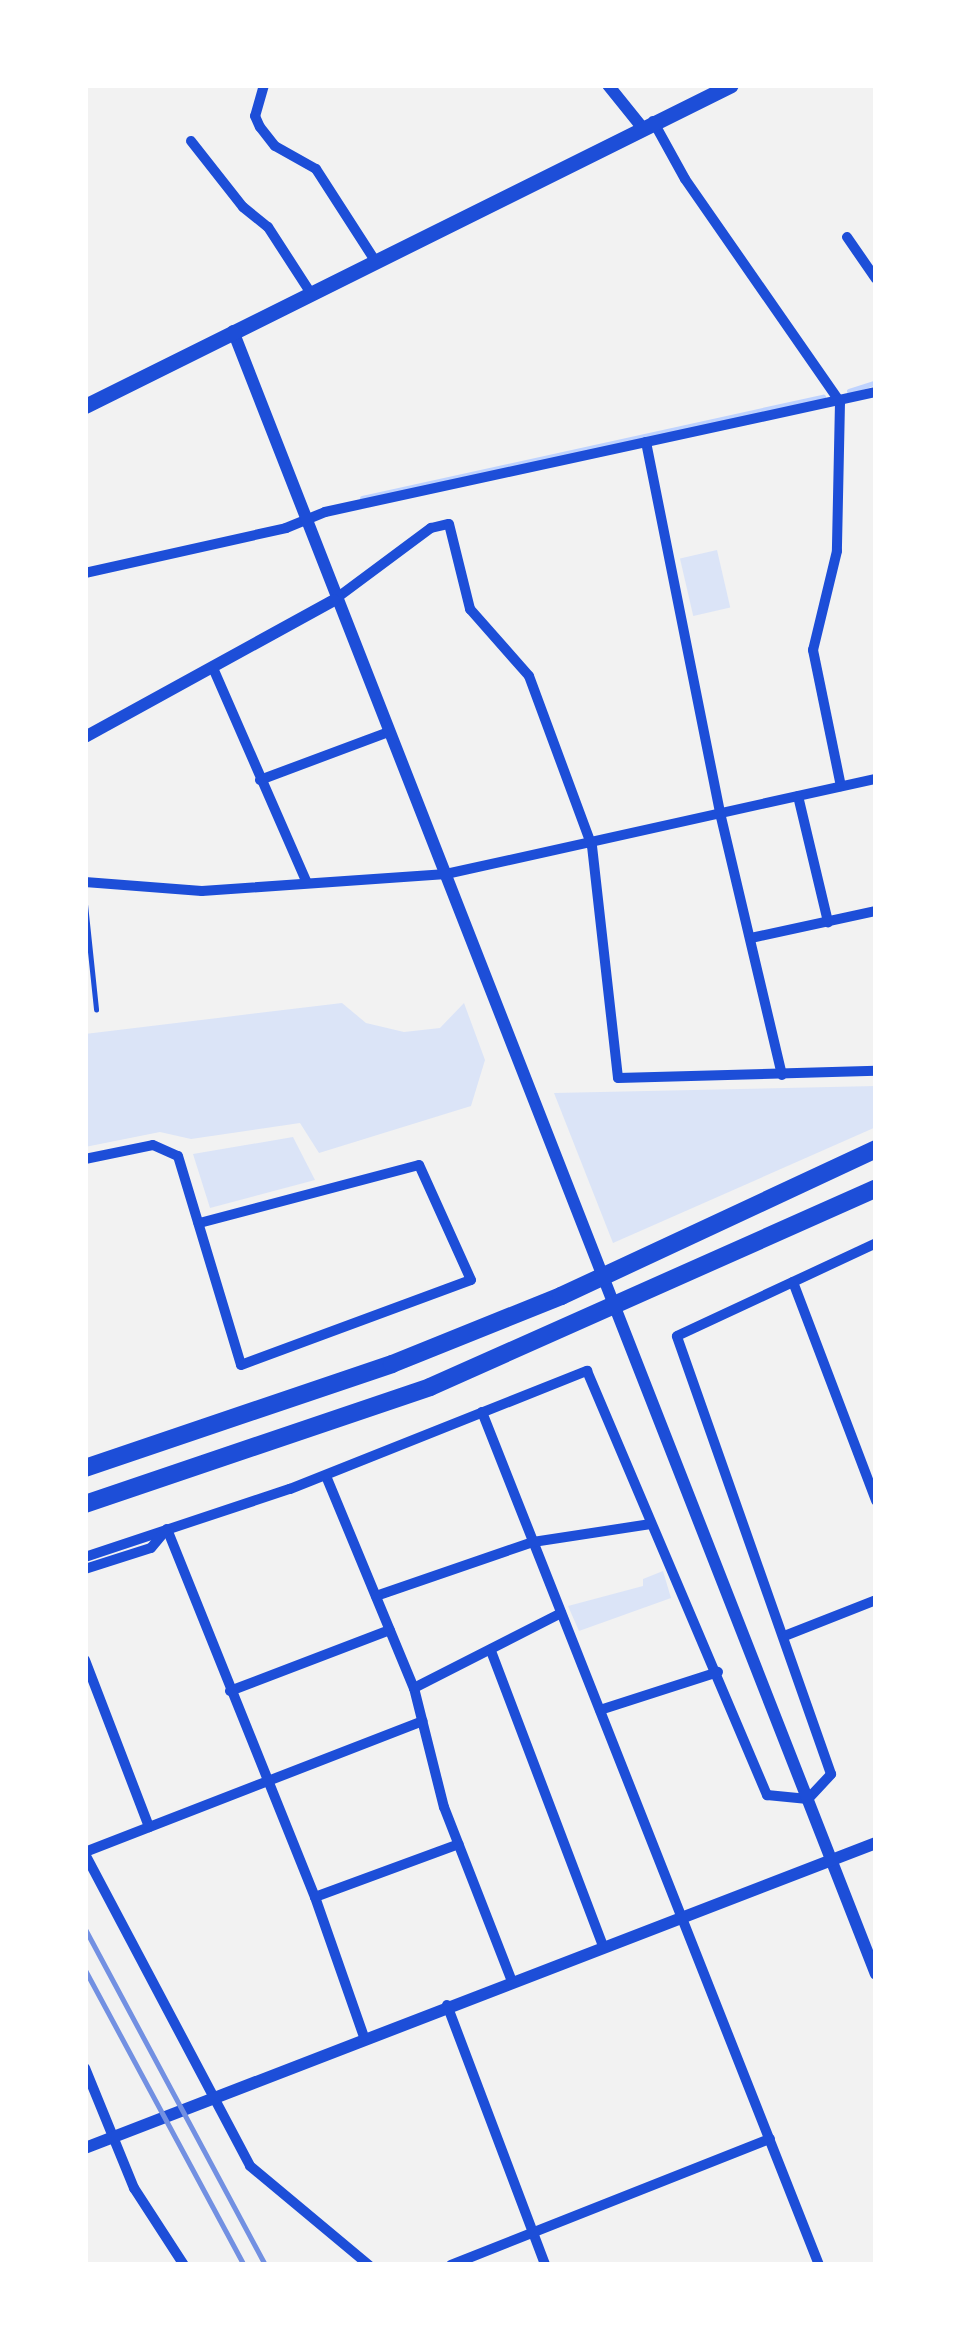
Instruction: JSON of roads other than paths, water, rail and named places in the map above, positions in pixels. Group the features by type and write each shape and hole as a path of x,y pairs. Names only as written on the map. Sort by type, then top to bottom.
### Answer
{"highway":[{"path":"85,1468 392,1364 562,1296 876,1149"},
{"path":"85,1504 286,1441 580,1324 876,1188"}],"main road":[{"path":"85,406 646,123 731,85"}],"street":[{"path":"264,85 256,116 260,127 275,146 316,169 374,259"},
{"path":"608,85 646,123 840,402 837,551 813,650 841,786"},
{"path":"190,142 243,207 268,227 310,292"},
{"path":"847,237 876,279"},
{"path":"233,331 386,733 446,874 876,1974"},
{"path":"85,573 822,399 840,402 876,392"},
{"path":"646,442 721,817 782,1075"},
{"path":"85,738 334,600 431,528 449,524 470,609 522,661 592,846 618,1078 876,1071"},
{"path":"213,668 306,881"},
{"path":"260,780 386,733"},
{"path":"85,882 202,892 306,881 446,874 592,846 876,779"},
{"path":"798,796 828,922"},
{"path":"751,938 876,911"},
{"path":"85,1159 153,1145 178,1156 241,1364 471,1280 419,1166 199,1223"},
{"path":"808,1799 831,1774 787,1635 678,1336 876,1243"},
{"path":"793,1282 876,1501"},
{"path":"85,1556 326,1476 587,1371 767,1795 808,1799"},
{"path":"482,1412 819,2265"},
{"path":"326,1476 414,1688 459,1844 512,1981"},
{"path":"376,1596 534,1542 651,1524"},
{"path":"85,1569 151,1548 167,1529"},
{"path":"167,1529 316,1897 364,2037"},
{"path":"787,1635 876,1600"},
{"path":"414,1688 561,1612"},
{"path":"230,1691 390,1630"},
{"path":"491,1650 602,1946"},
{"path":"85,1660 149,1827"},
{"path":"600,1710 718,1672"},
{"path":"369,2265 250,2166 85,1853 422,1721"},
{"path":"85,2148 225,2089 876,1842"},
{"path":"316,1897 459,1844"},
{"path":"447,2005 546,2265"},
{"path":"85,2068 134,2188 184,2265"},
{"path":"450,2265 770,2139"}],"lane":[{"path":"85,904 96,1008"}],"waterway":[{"path":"849,391 876,382"},
{"path":"362,498 823,397"}],"railway":[{"path":"85,1929 265,2265"},
{"path":"85,1970 244,2265"}]}
